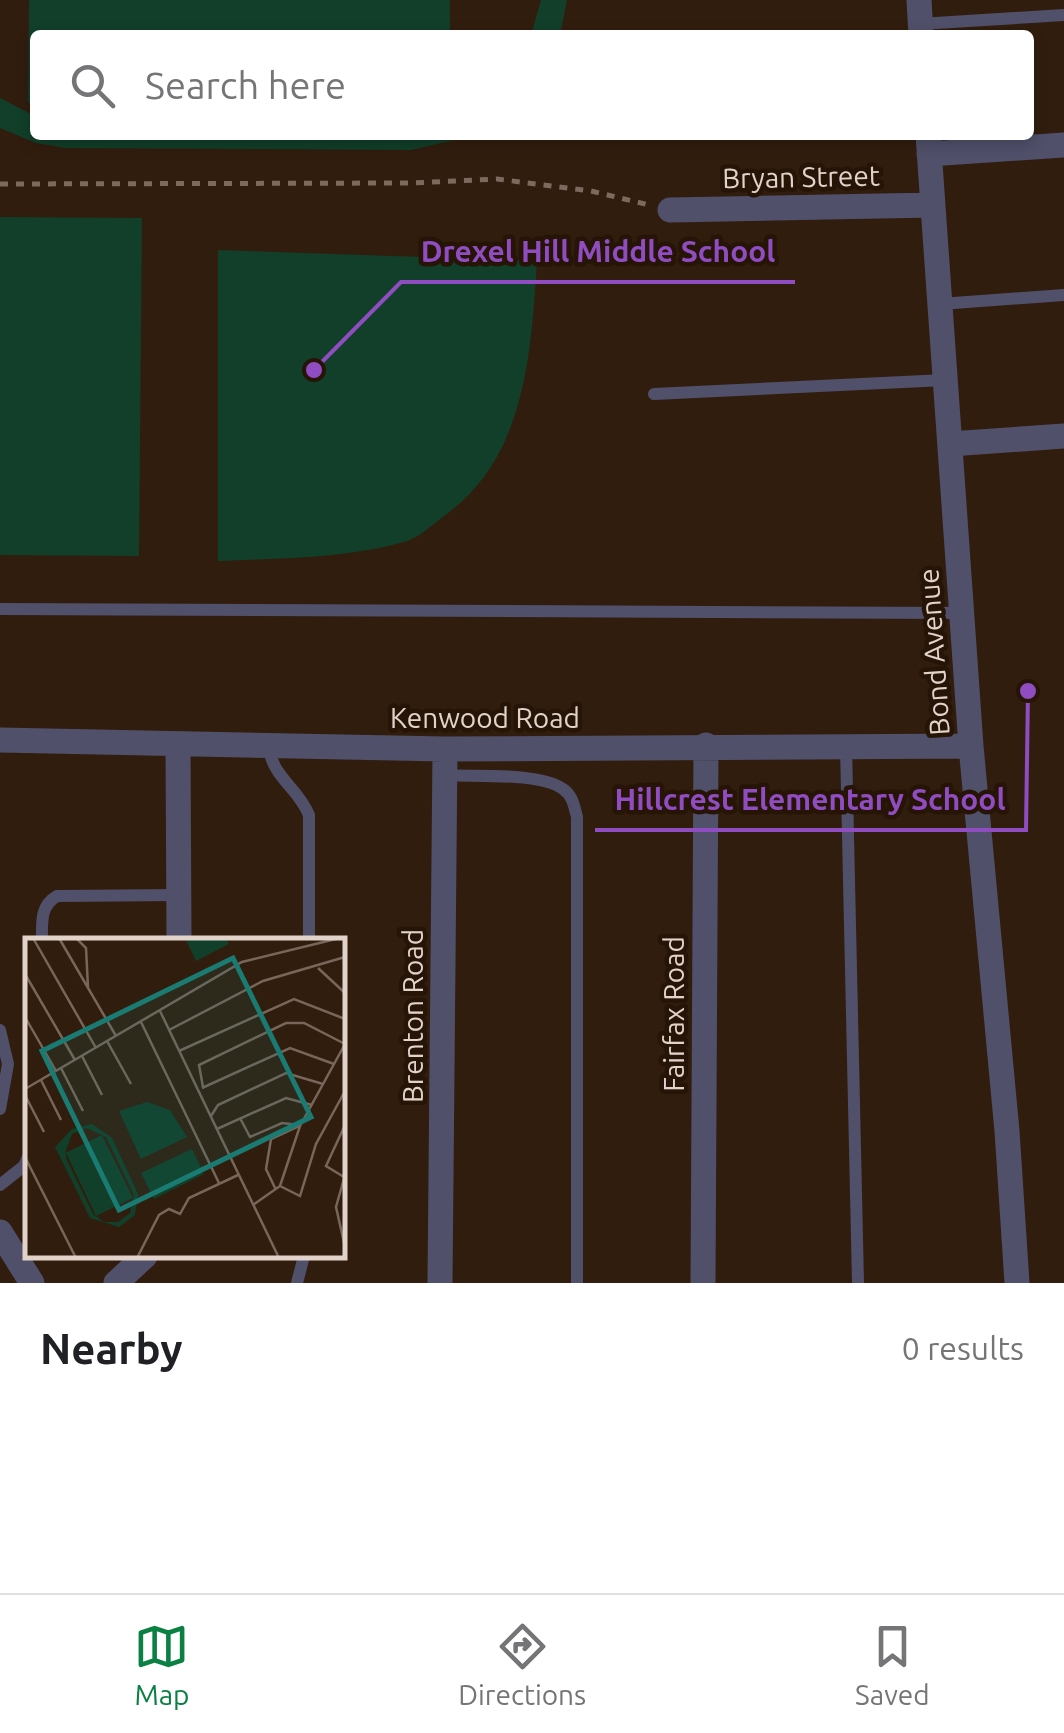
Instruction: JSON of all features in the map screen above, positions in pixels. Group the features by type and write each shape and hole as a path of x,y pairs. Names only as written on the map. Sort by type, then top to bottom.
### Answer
{"street":[{"path":"929,145 1064,145"},
{"name":"Bond Avenue","path":"929,145 971,746 1016,1283"},
{"name":"Bryan Street","path":"670,210 933,204"},
{"path":"950,444 1064,436"},
{"name":"Kenwood Road","path":"0,740 268,746 445,762 706,745 971,746"},
{"path":"178,744 180,938"},
{"name":"Fairfax Road","path":"703,1283 706,745"},
{"name":"Brenton Road","path":"440,1283 445,762"},
{"path":"0,1232 32,1283"},
{"path":"116,1283 142,1258"}],"lane":[{"path":"920,20 1064,15"},
{"path":"940,304 1064,296"},
{"path":"654,394 946,380"},
{"path":"0,609 962,613"},
{"path":"268,746 271,766 303,802 309,815 309,938"},
{"path":"846,746 858,1283"},
{"path":"445,762 544,781 566,791 574,801 577,1283"},
{"path":"42,938 43,910 57,896 180,895"},
{"path":"0,1030 8,1064 0,1109"},
{"path":"0,1185 25,1164"},
{"path":"297,1283 303,1258"}],"path":[{"path":"0,184 391,184 497,179 592,191 670,210"}],"green space":[{"path":"29,0 450,0 450,30 30,30 28,103"},
{"path":"541,0 567,0 561,30 532,30"},
{"path":"0,98 30,113 30,140 454,140 411,150 66,148 36,143 0,128"},
{"path":"0,217 142,218 139,556 0,555"},
{"path":"218,250 537,261 527,367 519,401 492,465 471,492 407,541 337,554 218,561"}],"place":[{"name":"Drexel Hill Middle School","path":"314,370"},
{"name":"Hillcrest Elementary School","path":"1028,691"}]}
